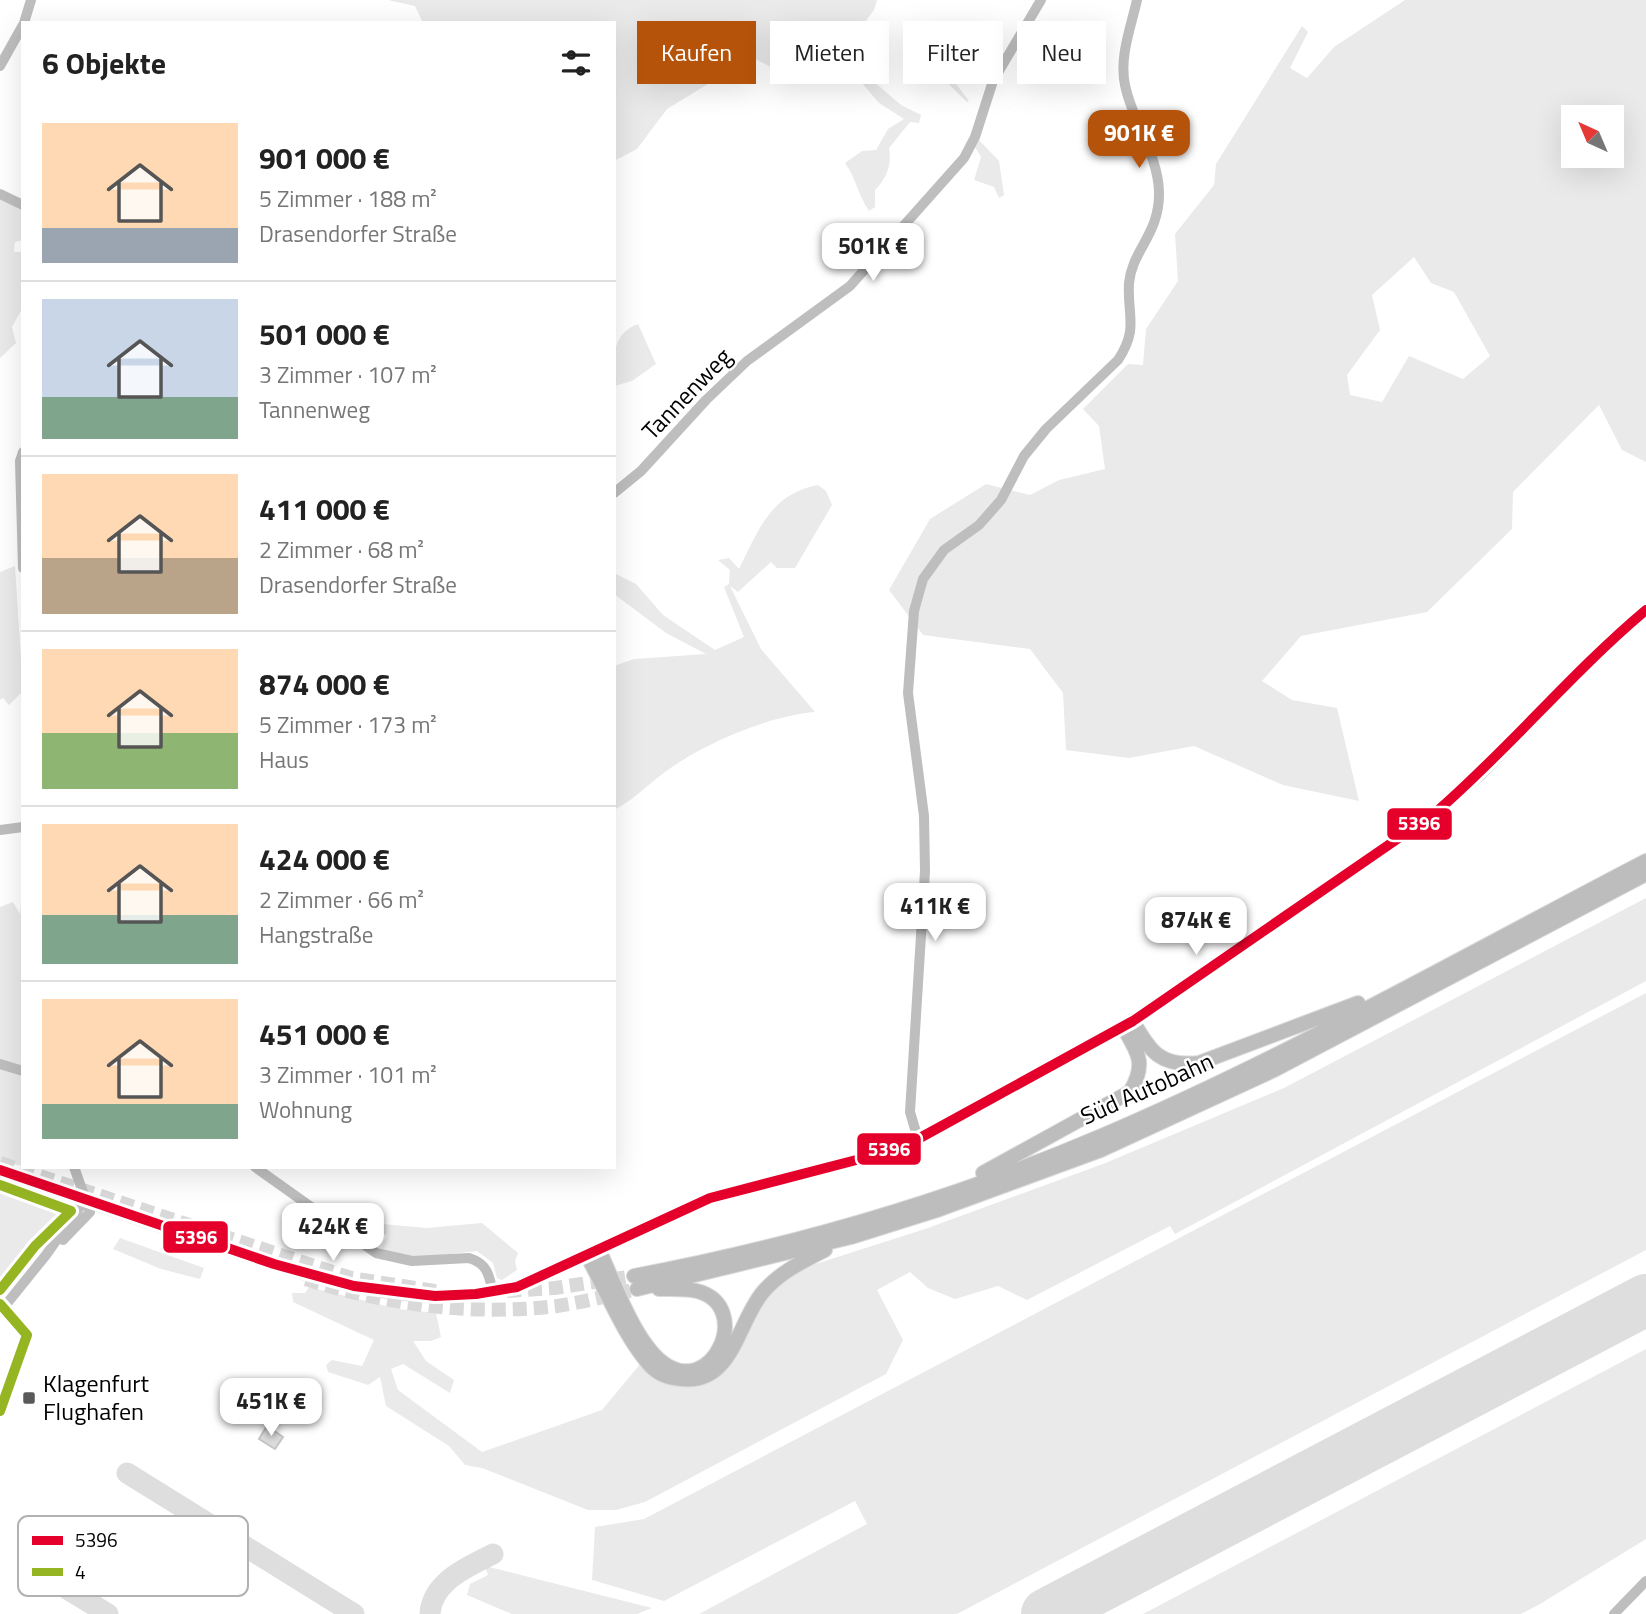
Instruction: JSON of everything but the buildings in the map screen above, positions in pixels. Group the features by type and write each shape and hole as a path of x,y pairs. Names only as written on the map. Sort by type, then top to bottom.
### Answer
{"highway":[{"name":"Süd Autobahn","path":"635,1283 786,1242 951,1192 1097,1138 1164,1108 1412,984 1646,861"},
{"name":"Süd Autobahn","path":"635,1283 851,1237 1038,1174 1182,1114 1274,1070 1646,874"},
{"path":"1128,1024 1165,1062 1181,1065 1199,1063 1412,984"},
{"path":"951,1192 1130,1092 1140,1076 1140,1061 1128,1024"},
{"path":"593,1253 631,1340 650,1366 659,1374 687,1380 709,1374 727,1359 752,1309 777,1279 791,1267 851,1237"},
{"path":"593,1253 639,1334 664,1364 690,1370 703,1367 720,1351 725,1337 725,1322 714,1300 699,1291 635,1283"}],"main road":[{"path":"0,1171 284,1268 388,1292 443,1298 493,1293 542,1278 710,1198 864,1158 918,1139 1128,1024 1435,813 1481,773 1609,641 1646,610"}],"street":[{"path":"24,21 31,0"},
{"name":"Tannenweg","path":"616,491 641,471 706,400 747,361 850,286 964,158 975,137 993,81 1041,0"},
{"path":"918,1139 910,1112 925,871 924,817 909,715 914,611 923,579 944,550 979,525 1001,500 1024,456 1046,429 1118,360 1127,347 1133,320 1129,283 1159,210 1159,188 1152,158 1127,93 1123,71 1137,0"},
{"path":"0,65 21,28"},
{"path":"0,194 21,204"},
{"path":"21,458 21,497"},
{"path":"0,830 21,827"},
{"path":"0,1064 21,1069"},
{"path":"0,1312 47,1255 90,1212 75,1169"},
{"path":"258,1169 376,1253 412,1261 469,1258 477,1260 488,1271 493,1293"},
{"path":"0,1177 57,1201 65,1211 65,1228"},
{"path":"47,1255 84,1200"},
{"path":"1614,1614 1646,1581"}],"shaded area":[{"path":"388,0 877,0 866,21 770,21 770,67 756,59 756,21 637,21 637,84 708,84 667,109 637,149 616,160 616,21 422,21 415,6"},
{"path":"1405,0 1646,0 1646,462 1622,450 1599,405 1513,492 1512,529 1427,612 1301,636 1262,681 1292,700 1337,708 1359,801 1283,785 1194,746 1129,758 1066,750 1063,693 1030,649 923,635 889,590 930,519 986,484 1030,495 1059,480 1105,469 1099,426 1083,409 1128,364 1143,365 1146,329 1178,281 1175,234 1214,185 1216,164 1302,26 1308,32 1290,68 1307,78 1334,47","holes":["1414,257 1431,283 1454,292 1490,356 1463,379 1409,356 1382,402 1350,395 1347,375 1380,330 1372,295"]},
{"path":"863,84 877,84 901,105 921,115 919,123 910,122 889,148 888,170 875,190 875,207 869,211 845,163 862,151 876,150 888,129 904,119 879,103"},
{"path":"948,84 956,84 969,101"},
{"path":"979,140 999,161 1004,195 999,198 994,187 974,180 981,157 975,147"},
{"path":"0,199 21,207 21,240 15,242 14,252 21,252 21,311 12,327 16,343 0,358"},
{"path":"638,324 656,364 632,381 616,385 616,346 622,334"},
{"path":"818,485 826,491 832,505 795,568 777,568 771,562 738,592 730,586 761,649 815,712 761,724 706,747 667,770 616,809 616,665 634,659 706,654 666,633 616,596 616,574 636,584 663,615 715,650 744,637 724,587 729,584 730,570 718,560 729,558 739,569 768,515 789,496"},
{"path":"15,566 21,693 9,705 3,698 0,700 0,572"},
{"path":"1646,898 1646,981 1175,1234 1170,1226 1027,1300 998,1286 955,1299 928,1288 910,1272 877,1290 903,1340 886,1374 645,1502 616,1510 588,1510 482,1468 465,1465 449,1446 386,1406 380,1377 368,1385 328,1372 326,1365 332,1360 362,1366 374,1340 293,1302 292,1293 305,1293 309,1287 398,1309 436,1313 441,1337 431,1341 413,1341 426,1361 454,1380 450,1393 403,1364 391,1369 398,1390 482,1452 602,1410 641,1363 721,1373 733,1361 766,1297 781,1281 800,1269 928,1228 1103,1164 1284,1088"},
{"path":"13,902 20,914 21,906 21,1066 0,1061 0,907"},
{"path":"1646,993 1646,1250 957,1614 699,1614 867,1524 855,1501 664,1601 592,1580 595,1527 644,1519"},
{"path":"0,1068 21,1073 21,1166 0,1162"},
{"path":"0,1190 55,1207 58,1221 0,1295"},
{"path":"370,1223 427,1228 482,1223 518,1253 515,1261 517,1270 502,1280 497,1278 493,1263 477,1251 414,1258 380,1251 387,1235 365,1228"},
{"path":"120,1238 204,1268 200,1279 161,1269 113,1249"},
{"path":"1646,1349 1646,1539 1540,1604 1521,1614 1143,1614"},
{"path":"485,1566 652,1608 637,1614 512,1614 467,1595 470,1584 488,1575"}],"taxiway":[{"path":"127,1473 196,1516"},
{"path":"248,1548 354,1614"},
{"path":"430,1614 432,1602 444,1584 453,1576 493,1554"},
{"path":"78,1596 108,1614"}],"runway":[{"path":"1047,1614 1646,1300"}],"tunnel":[{"path":"0,1163 351,1278 441,1292"},
{"path":"507,1291 555,1288 634,1276"},
{"path":"306,1279 399,1302 494,1310 557,1306 637,1289"}],"transit line":[{"name":"5396","path":"0,1170 274,1264 354,1286 435,1296 476,1294 517,1287 710,1198 864,1158 918,1139 1133,1021 1435,813 1489,763 1592,659 1646,610"},
{"name":"4","path":"0,1185 71,1211 35,1246 0,1290"},
{"name":"4","path":"0,1304 27,1335 0,1411"}],"place":[{"name":"Klagenfurt Flughafen","path":"29,1398"}]}
